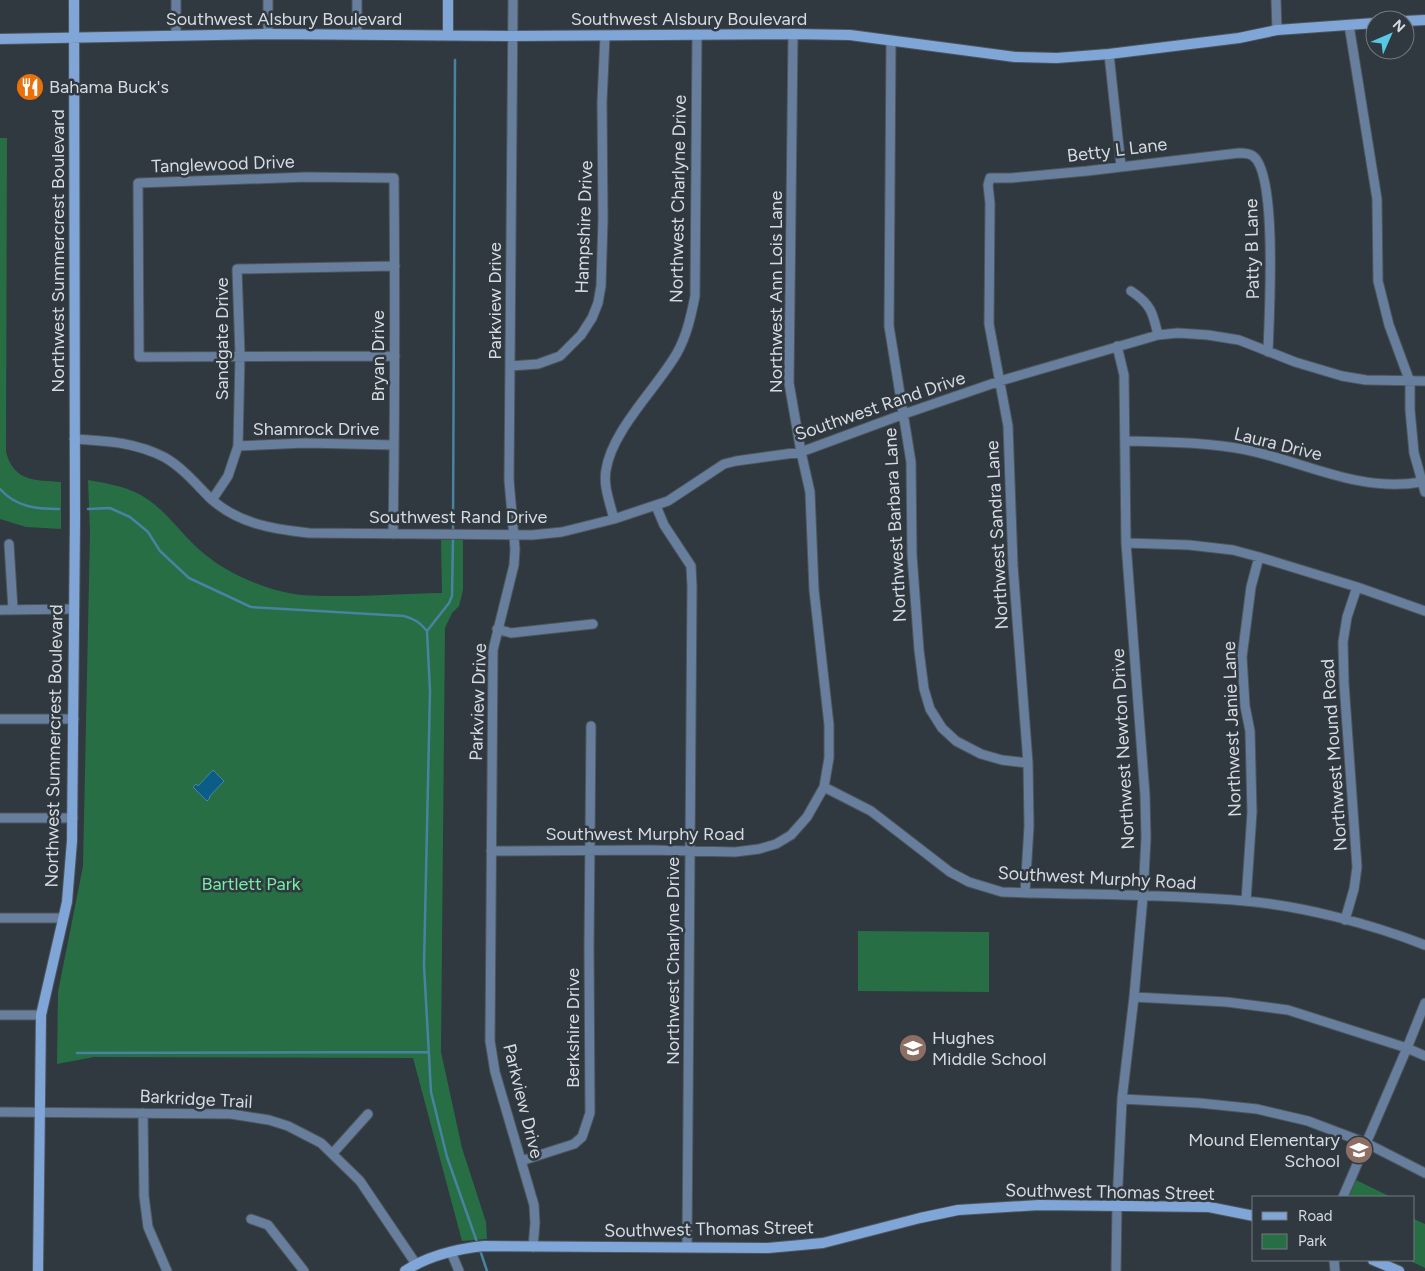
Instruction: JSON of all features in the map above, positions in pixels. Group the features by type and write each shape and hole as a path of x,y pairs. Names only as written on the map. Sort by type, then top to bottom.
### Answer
{"street":[{"name":"Northwest Summercrest Boulevard","path":"38,1271 41,1015 67,902 73,818 75,519 74,0"},
{"path":"176,0 176,35"},
{"path":"268,0 268,34"},
{"path":"357,0 357,34"},
{"path":"448,0 448,35"},
{"name":"Parkview Drive","path":"513,0 511,36 509,480 515,549 514,565 497,629 492,660 490,1041 495,1072 534,1205 533,1246"},
{"path":"1276,0 1277,30"},
{"name":"Southwest Alsbury Boulevard","path":"0,39 268,34 511,36 850,35 1015,57 1057,58 1108,54 1239,38 1277,30 1365,24"},
{"path":"1349,25 1377,200 1378,281 1389,325 1410,382 1410,410 1414,453 1425,492"},
{"name":"Northwest Charlyne Drive","path":"614,519 606,486 606,471 610,455 629,421 676,354 686,336 695,296 697,34"},
{"name":"Northwest Ann Lois Lane","path":"794,34 789,383 810,492 814,590 829,725 829,758 824,787"},
{"name":"Hampshire Drive","path":"511,366 538,364 560,356 581,335 592,318 598,302 602,238 602,102 605,36"},
{"name":"Northwest Barbara Lane","path":"892,40 889,326 911,462 912,555 919,650 924,689 930,710 942,728 956,741 981,754 1002,760 1028,763"},
{"path":"1108,54 1121,166"},
{"name":"Betty L Lane","path":"990,178 1011,178 1166,160 1248,154"},
{"name":"Patty B Lane","path":"1248,154 1255,156 1264,172 1266,186 1271,283 1268,352"},
{"name":"Tanglewood Drive","path":"240,355 139,357 138,182 307,177 394,178"},
{"name":"Bryan Drive","path":"393,534 394,178"},
{"name":"Northwest Sandra Lane","path":"990,178 988,184 990,203 989,324 1008,426 1012,566 1028,763 1029,826 1025,893"},
{"name":"Sandgate Drive","path":"212,500 228,476 238,446 240,355 238,269 395,266"},
{"path":"1131,292 1141,298 1152,311 1158,335"},
{"name":"Southwest Rand Drive","path":"74,439 107,440 139,446 166,458 185,473 212,500 226,510 248,522 275,529 310,533 550,535 656,506 679,494 724,464 736,460 801,452 904,414 1000,382 1158,335 1178,333 1239,340 1295,362 1342,376 1366,380 1425,382"},
{"name":"Northwest Newton Drive","path":"1116,1271 1116,1205 1122,1099 1134,997 1146,838 1145,795 1126,543 1124,375 1117,346"},
{"path":"240,355 395,356"},
{"name":"Laura Drive","path":"1125,441 1197,444 1246,450 1360,482 1406,485 1421,482"},
{"name":"Shamrock Drive","path":"238,446 305,443 394,445"},
{"name":"Northwest Charlyne Drive","path":"656,506 664,525 691,566 687,1246"},
{"path":"1126,543 1189,545 1233,550 1260,557 1425,611"},
{"path":"9,544 12,610"},
{"name":"Northwest Janie Lane","path":"1246,901 1252,812 1250,731 1245,706 1242,657 1251,587 1260,557"},
{"name":"Northwest Mound Road","path":"1345,920 1354,889 1357,867 1344,683 1343,642 1347,617 1357,588"},
{"path":"0,610 74,609"},
{"path":"497,629 511,633 593,624"},
{"path":"0,719 74,719"},
{"name":"Berkshire Drive","path":"521,1161 574,1144 582,1137 590,1113 592,726"},
{"name":"Southwest Murphy Road","path":"491,851 650,850 735,852 759,849 776,844 791,835 807,817 824,787 871,811 950,872 969,882 1002,892 1246,901 1298,909 1345,920 1395,934 1425,945"},
{"path":"0,818 73,818"},
{"path":"0,918 62,918"},
{"path":"1134,997 1227,1002 1288,1010 1407,1048 1425,1056"},
{"path":"1343,1196 1425,1003"},
{"path":"0,1015 41,1015"},
{"path":"1122,1099 1199,1103 1257,1109 1308,1121 1366,1143 1425,1172"},
{"name":"Barkridge Trail","path":"0,1112 231,1114 269,1120 288,1126 321,1143 360,1181 416,1264"},
{"path":"143,1112 144,1196 148,1227 168,1271"},
{"path":"333,1153 368,1114"},
{"name":"Southwest Thomas Street","path":"405,1271 437,1255 484,1246 768,1248 824,1243 920,1218 958,1210 987,1207 1116,1205 1209,1207 1252,1216"},
{"path":"251,1219 268,1225 304,1271"},
{"path":"451,1252 459,1271"},
{"path":"1375,1261 1398,1271"}],"green space":[{"path":"0,138 7,138 6,452 14,469 27,478 61,482 61,529 26,527 0,519"},
{"name":"Bartlett Park","path":"88,480 121,487 149,500 198,549 227,570 251,582 301,595 371,596 442,593 441,540 463,540 463,590 459,606 452,613 445,628 441,1052 462,1148 486,1222 487,1239 462,1241 413,1058 94,1057 57,1064 58,992 83,866 90,532"},
{"path":"858,931 989,932 989,992 858,991"},
{"path":"1356,1180 1389,1196 1349,1196"},
{"path":"1415,1219 1425,1224 1425,1268 1410,1261 1415,1261"}],"water":[{"path":"213,770 224,781 207,801 193,787 196,784 198,786"}],"waterway":[{"path":"453,531 455,60"},
{"path":"0,489 13,500 27,506 59,509"},
{"path":"88,509 110,508 130,517 148,532 160,551 189,578 251,607 404,616 417,621 427,631 430,691 424,965 431,1092 447,1157 478,1245"},
{"path":"427,631 449,603 452,596 453,537"},
{"path":"77,1053 428,1052"},
{"path":"480,1250 487,1271"}],"place":[{"name":"Bahama Buck's","path":"30,87"},
{"name":"Hughes Middle School","path":"913,1048"},
{"name":"Mound Elementary School","path":"1359,1150"}]}
